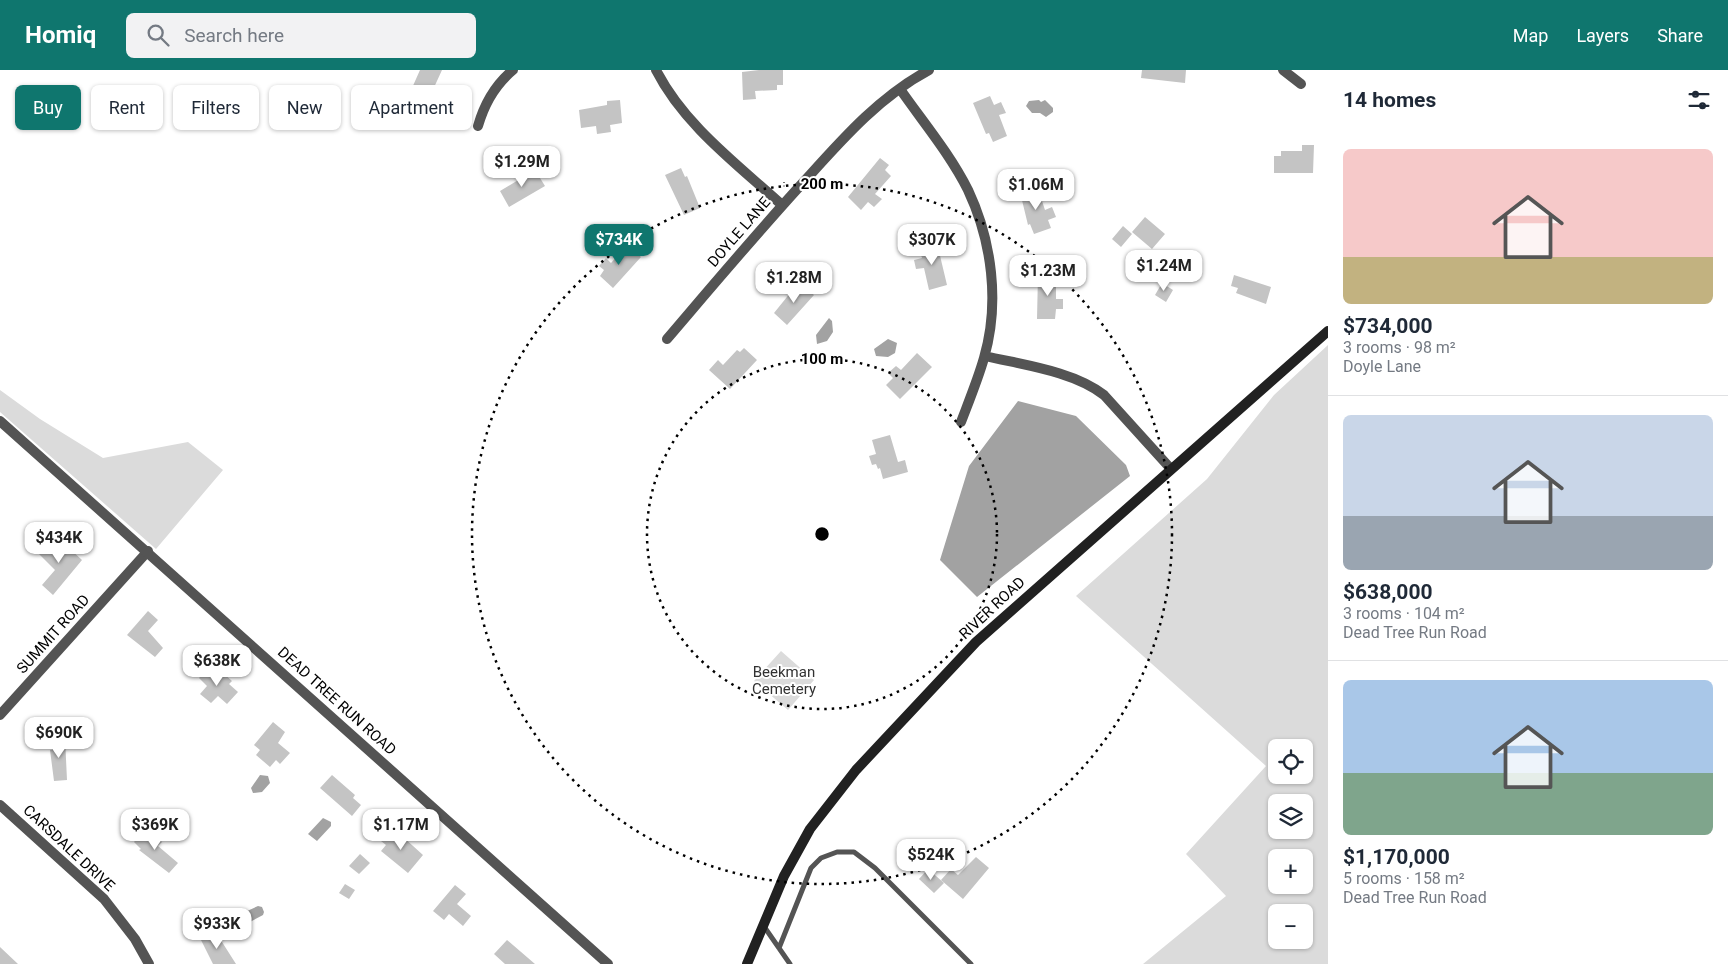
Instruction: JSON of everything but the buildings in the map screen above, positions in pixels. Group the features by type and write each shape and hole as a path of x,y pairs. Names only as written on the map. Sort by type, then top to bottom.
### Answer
{"main road":[{"name":"RIVER ROAD","path":"747,964 762,924 784,876 810,829 856,770 976,642 1328,331"}],"street":[{"path":"478,126 482,113 494,91 513,70"},
{"path":"656,70 666,89 692,121 782,205"},
{"name":"DOYLE LANE","path":"667,339 782,205 858,122 900,89 929,70"},
{"path":"1283,70 1301,84"},
{"path":"900,89 948,157 968,190 985,236 992,286 992,316 985,356 962,422"},
{"path":"985,356 1077,379 1094,387 1104,395 1171,469"},
{"name":"DEAD TREE RUN ROAD","path":"0,421 148,551 608,964"},
{"name":"SUMMIT ROAD","path":"0,715 148,551"},
{"name":"CARSDALE DRIVE","path":"0,806 104,899 135,939 149,964"}],"lane":[{"path":"779,948 810,868 821,858 837,852 854,852 875,868 971,964"},
{"path":"762,924 790,964"}],"path":[{"path":"784,182 784,187"}],"green space":[{"path":"1328,345 1328,964 1143,964 1226,896 1186,854 1266,766 1076,596 1207,479 1274,395"},
{"path":"0,390 40,419 103,458 188,442 223,470 156,549 0,412"},
{"name":"Beekman Cemetery","path":"781,651 814,680 788,710 754,681"}],"shaded area":[{"path":"1039,100 1041,102 1045,100 1053,108 1053,112 1046,117 1040,113 1032,113 1026,106 1029,101"},
{"path":"829,318 832,321 833,332 827,341 817,344 816,335"},
{"path":"888,339 897,343 895,353 888,357 876,356 874,349"},
{"path":"1018,401 1076,416 1126,465 1130,476 977,597 940,560 969,466"},
{"path":"260,775 268,776 270,783 262,792 253,793 251,788"},
{"path":"164,813 177,824 173,831 170,832 157,821 159,814"},
{"path":"323,818 331,822 331,826 317,841 308,834"},
{"path":"258,906 262,907 263,915 250,922 246,921 245,912"}]}
